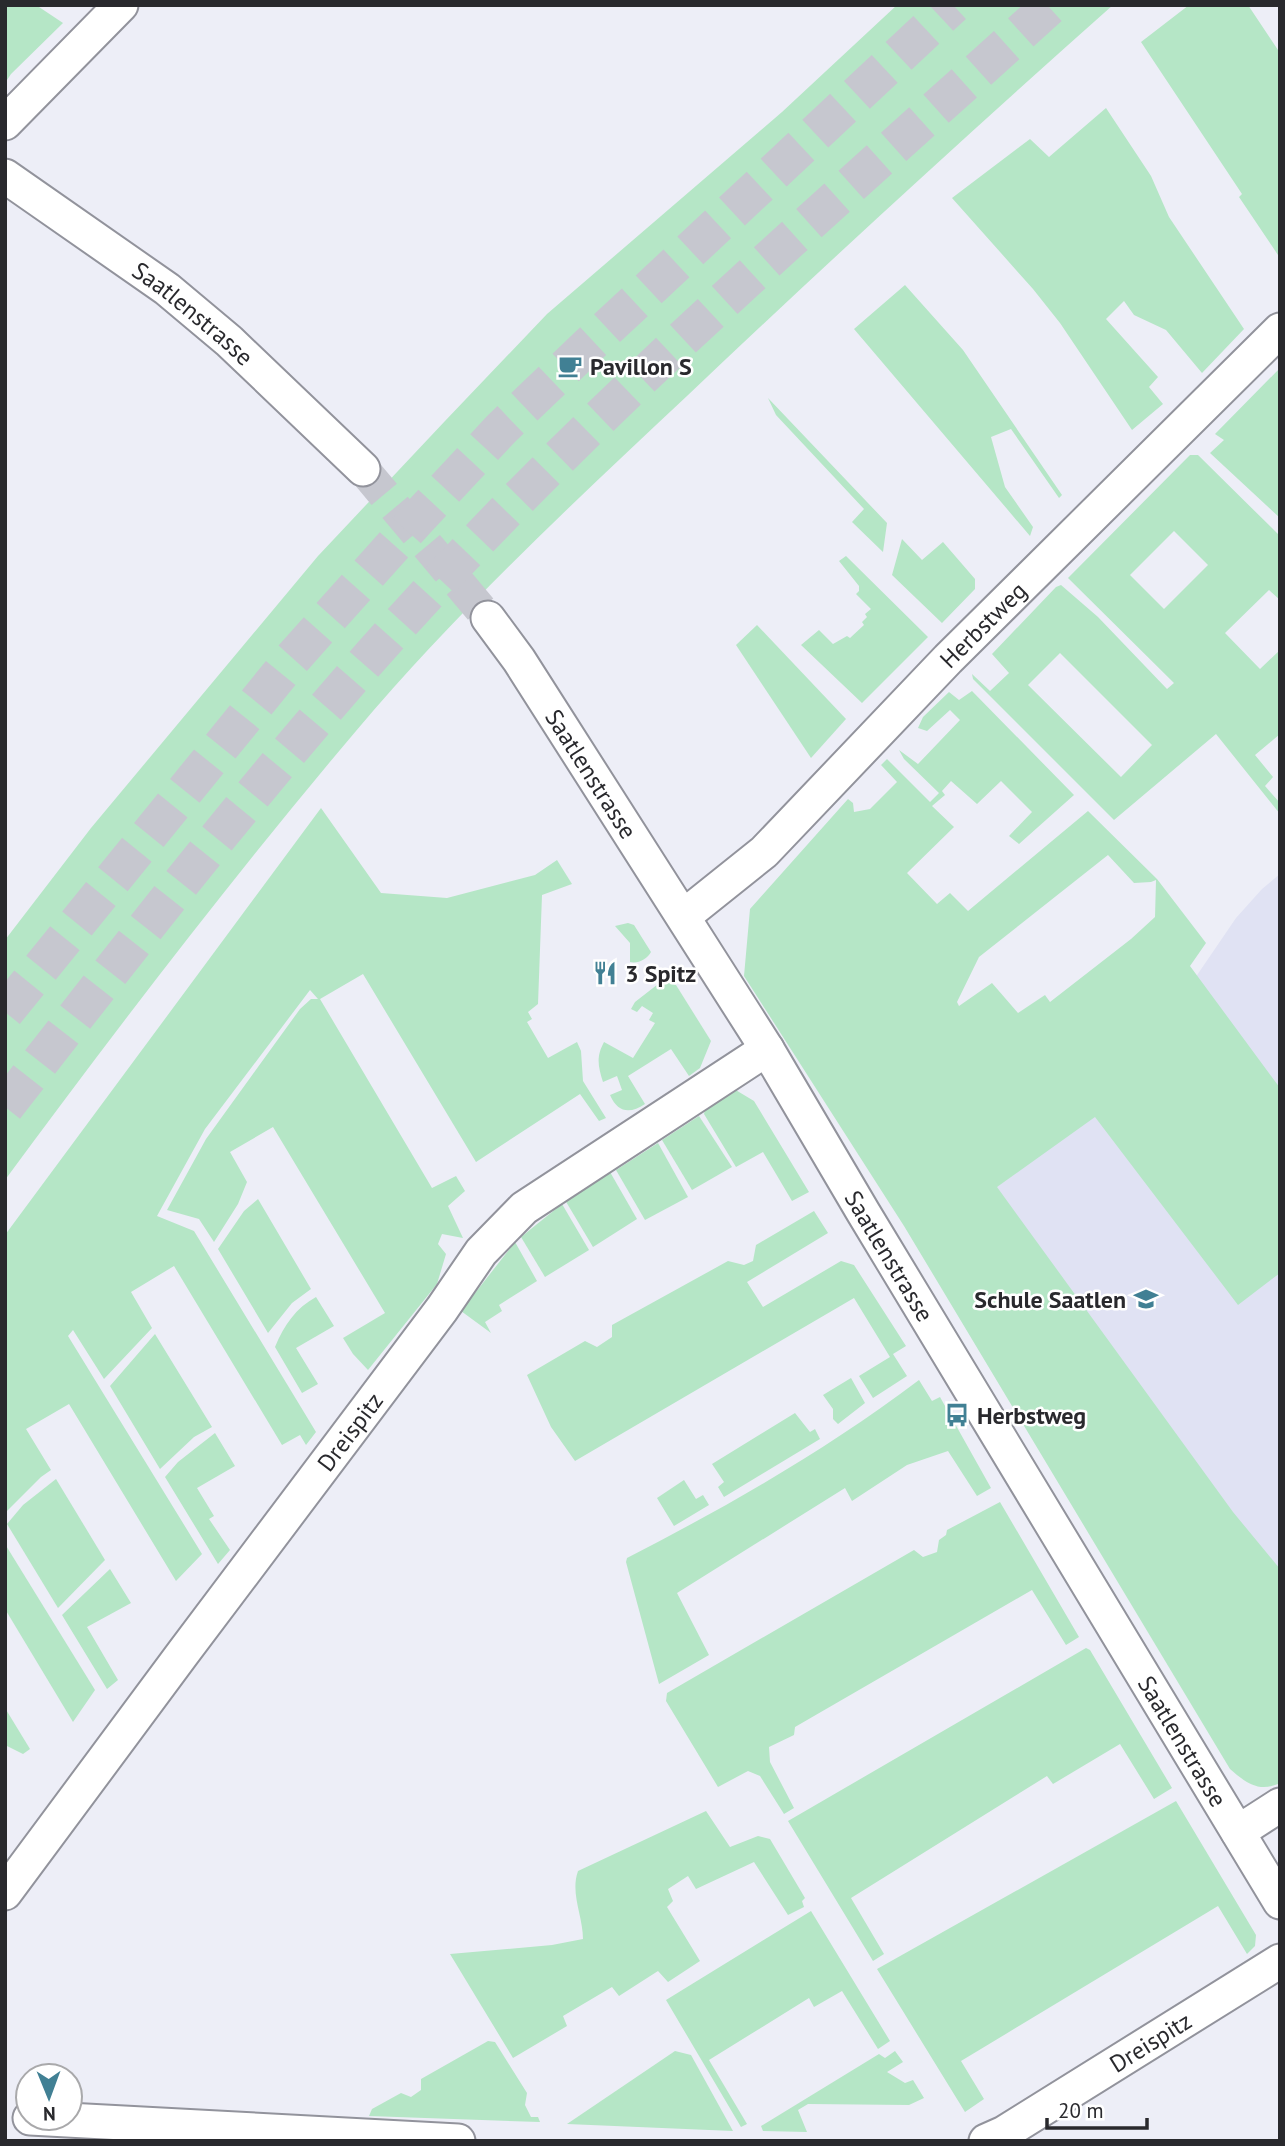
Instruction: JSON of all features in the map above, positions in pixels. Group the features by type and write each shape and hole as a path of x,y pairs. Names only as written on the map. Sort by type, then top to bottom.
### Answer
{"street":[{"path":"5,123 121,5"},
{"name":"Saatlenstrasse","path":"5,176 167,289 229,341 363,469"},
{"name":"Herbstweg","path":"684,916 764,852 948,659 1280,330"},
{"name":"Saatlenstrasse","path":"488,618 519,660 767,1049 1280,1902"},
{"name":"Dreispitz","path":"5,1893 442,1309 481,1252 524,1208 767,1049"},
{"path":"1238,1832 1280,1805"},
{"name":"Dreispitz","path":"986,2141 1280,1961"},
{"path":"84,2121 458,2141"}],"shaded area":[{"name":"Schule Saatlen","path":"1280,874 1280,1718 949,1183 1191,984 1236,918 1262,889"}],"green space":[{"path":"5,5 36,5 63,23 5,83"},
{"path":"897,5 1113,5 740,346 559,517 434,643 356,731 221,896 5,1180 5,940 91,828 318,556 547,314 782,112"},
{"path":"1189,5 1248,5 1280,53 1280,258 1239,197 1242,194 1141,42"},
{"path":"1106,108 1151,176 1169,217 1244,329 1202,373 1166,330 1134,315 1124,301 1106,319 1158,377 1149,387 1163,404 1132,430 1060,323 952,198 1030,139 1049,157"},
{"path":"905,285 963,350 1062,495 1059,498 1011,429 991,437 1005,487 1033,527 1030,536 854,329"},
{"path":"1280,368 1280,518 1210,453 1224,440 1215,434"},
{"path":"768,398 887,523 883,552 852,522 864,509 776,415"},
{"path":"1190,455 1198,455 1280,536 1280,600 1269,590 1225,633 1260,669 1280,650 1280,734 1255,755 1273,777 1265,786 1280,803 1280,814 1216,734 1114,820 973,679 972,674 990,691 1009,673 992,654 1056,587 1061,585 1098,617 1167,689 1174,683 1068,578","holes":["1174,531 1208,565 1164,609 1130,575","1060,653 1152,745 1121,777 1028,685"]},
{"path":"902,539 922,560 943,542 975,579 975,589 942,623 892,575"},
{"path":"846,556 928,637 862,703 801,645 819,630 833,644 847,636 850,638 864,625 862,622 867,617 865,614 871,609 856,594 859,586 839,561"},
{"path":"757,625 846,719 811,758 736,645"},
{"path":"972,691 1074,795 1019,844 1009,836 1032,812 1001,781 977,804 951,781 942,791 945,795 932,806 954,827 907,873 937,904 950,893 968,911 1088,811 1157,879 1206,943 1190,966 1280,1088 1280,1273 1238,1305 1095,1117 997,1187 1233,1512 1280,1569 1280,1783 1272,1786 1253,1785 1230,1769 904,1226 744,976 750,909 848,799 853,803 854,812 870,809 897,782 881,765 887,759 930,802 939,793 904,759 899,750 918,764 960,720 950,710 927,731 918,728 923,717 949,692 959,700","holes":["1108,855 1134,883 1156,880 1155,917 1050,1002 1045,995 1018,1013 992,983 959,1006 957,1002 979,957"]},
{"path":"321,808 381,893 447,898 535,875 557,860 572,884 542,895 538,1004 528,1012 532,1019 527,1022 548,1058 577,1042 581,1051 583,1081 606,1118 599,1121 580,1094 476,1162 363,974 320,999 432,1188 456,1176 465,1191 448,1206 463,1238 442,1234 438,1244 446,1254 437,1284 368,1370 343,1338 385,1313 273,1127 230,1152 247,1182 238,1204 214,1242 199,1219 167,1210 206,1139 300,1009 311,999 318,999 310,990 205,1129 157,1216 194,1231 316,1432 306,1445 300,1435 282,1445 174,1266 131,1292 152,1328 104,1379 73,1330 68,1336 202,1554 176,1581 69,1404 26,1429 51,1470 5,1513 5,1235"},
{"path":"628,923 634,925 651,952 639,962 630,962 630,943 615,926"},
{"path":"662,981 676,985 711,1041 700,1068 689,1076 671,1049 628,1076 645,1104 625,1110 613,1101 610,1095 622,1090 617,1076 603,1082 599,1066 600,1052 604,1042 633,1058 655,1023 649,1020 653,1013 642,1006 637,1012 631,1009 635,1002"},
{"path":"734,1089 754,1101 809,1192 792,1201 763,1152 736,1167 704,1114 705,1109"},
{"path":"699,1116 732,1167 692,1190 662,1140"},
{"path":"658,1143 688,1197 645,1220 616,1170"},
{"path":"610,1172 637,1219 593,1247 565,1200"},
{"path":"258,1199 311,1289 292,1303 268,1333 218,1249 244,1211"},
{"path":"562,1204 589,1250 545,1277 521,1237"},
{"path":"814,1211 828,1233 747,1282 763,1307 841,1261 854,1265 906,1346 893,1354 907,1376 873,1398 859,1376 890,1357 854,1298 575,1461 551,1427 527,1375 585,1341 597,1347 612,1337 612,1325 728,1261 744,1265 753,1261 756,1245"},
{"path":"515,1242 537,1281 499,1305 502,1311 485,1322 491,1333 461,1311"},
{"path":"316,1297 334,1326 296,1348 318,1384 302,1393 275,1347 291,1318 302,1306"},
{"path":"155,1334 212,1427 194,1437 160,1469 110,1386"},
{"path":"851,1378 865,1403 838,1424 833,1419 833,1409 823,1395"},
{"path":"919,1380 932,1401 940,1397 991,1488 977,1496 948,1451 907,1465 852,1501 845,1488 677,1593 709,1655 659,1684 627,1558 777,1475 849,1430"},
{"path":"795,1413 810,1432 815,1429 820,1439 724,1497 718,1487 724,1482 712,1464"},
{"path":"215,1433 235,1466 197,1488 214,1516 209,1519 230,1550 218,1564 165,1477 178,1462"},
{"path":"56,1479 105,1560 58,1608 7,1524 23,1505"},
{"path":"684,1480 696,1499 703,1495 709,1505 674,1526 657,1498"},
{"path":"1000,1502 1079,1637 1066,1645 1032,1590 795,1727 794,1735 769,1747 770,1762 794,1808 784,1814 760,1776 748,1771 718,1787 666,1701 667,1693 914,1550 923,1557 937,1552 939,1540 946,1535 947,1530"},
{"path":"5,1544 95,1690 73,1722 5,1609"},
{"path":"110,1569 131,1603 87,1627 118,1680 107,1689 62,1615"},
{"path":"1086,1648 1090,1650 1172,1788 1154,1799 1120,1744 1053,1784 1047,1776 851,1898 884,1954 873,1961 788,1821"},
{"path":"5,1708 30,1749 23,1754 5,1745"},
{"path":"1176,1801 1256,1935 1255,1946 1247,1954 1218,1906 961,2061 984,2099 965,2112 877,1969"},
{"path":"706,1811 730,1847 758,1836 770,1839 805,1898 802,1901 804,1907 788,1915 754,1862 696,1889 688,1876 668,1889 673,1901 667,1907 700,1961 668,1982 658,1971 619,1996 612,1987 563,2016 567,2026 513,2058 450,1954 552,1945 583,1939 575,1888 578,1871"},
{"path":"811,1911 890,2041 878,2049 842,1991 814,2007 809,1998 709,2060 747,2124 741,2127 666,2000"},
{"path":"488,2041 495,2042 527,2093 525,2105 531,2117 538,2117 540,2122 369,2116 372,2109 401,2093 411,2097 421,2090 421,2079"},
{"path":"675,2051 691,2055 733,2131 567,2124"},
{"path":"895,2051 903,2062 887,2072 905,2083 913,2080 924,2098 909,2105 808,2104 798,2110 807,2132 763,2131 761,2126 879,2054 885,2058"}],"tunnel":[{"path":"5,1012 292,659 501,429 953,5"},
{"path":"5,1107 282,759 459,560 675,346 1051,5"},
{"path":"363,469 488,618"}],"place":[{"name":"Pavillon S","path":"570,366"},
{"name":"3 Spitz","path":"605,973"},
{"name":"Schule Saatlen","path":"1146,1299"},
{"name":"Herbstweg","path":"957,1415"}]}
